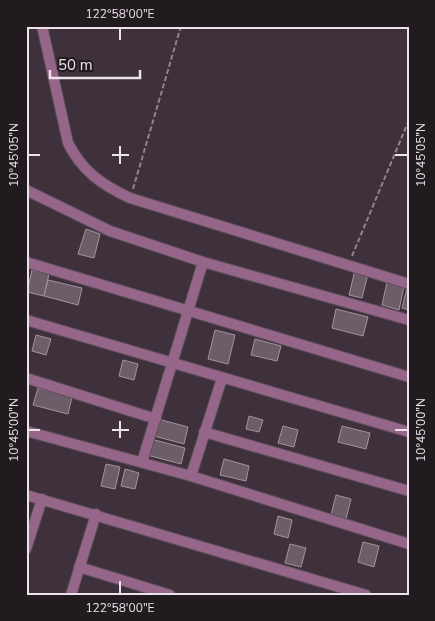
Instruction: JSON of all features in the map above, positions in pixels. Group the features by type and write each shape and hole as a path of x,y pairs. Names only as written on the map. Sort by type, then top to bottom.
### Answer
{"street":[{"path":"42,26 61,118 75,156 90,175 130,198 409,284"},
{"path":"26,190 110,231 203,262 409,320"},
{"path":"26,262 409,377"},
{"path":"142,462 190,310 203,262"},
{"path":"26,320 409,432"},
{"path":"26,378 156,419"},
{"path":"191,476 222,378"},
{"path":"26,430 191,476 409,544"},
{"path":"204,432 409,491"},
{"path":"26,495 96,514 366,595"},
{"path":"26,549 42,499"},
{"path":"71,595 96,514"},
{"path":"79,568 170,595"}],"path":[{"path":"130,198 181,26"},
{"path":"348,265 409,120"}],"building":[{"path":"86,229 100,234 94,258 78,254"},
{"path":"32,270 49,274 44,296 27,292"},
{"path":"355,270 368,274 362,298 349,295"},
{"path":"48,280 82,288 78,305 44,296"},
{"path":"387,282 404,286 399,310 382,305"},
{"path":"407,288 409,289 409,310 402,308"},
{"path":"336,309 368,317 363,336 332,328"},
{"path":"215,330 235,335 228,364 208,359"},
{"path":"36,335 51,339 46,355 32,351"},
{"path":"255,339 281,346 277,361 251,355"},
{"path":"123,360 138,364 134,380 119,376"},
{"path":"38,388 72,397 68,414 33,405"},
{"path":"249,416 263,420 259,432 246,429"},
{"path":"158,419 188,427 184,444 154,436"},
{"path":"283,426 298,430 294,447 278,443"},
{"path":"342,426 370,433 366,449 338,442"},
{"path":"151,439 185,448 181,464 147,455"},
{"path":"224,459 249,466 246,481 220,475"},
{"path":"106,464 120,467 115,489 101,486"},
{"path":"125,469 139,473 135,489 121,486"},
{"path":"336,495 351,499 346,519 331,515"},
{"path":"278,516 292,520 288,538 274,534"},
{"path":"363,542 379,546 374,567 358,562"},
{"path":"290,544 306,548 301,567 285,563"}]}
